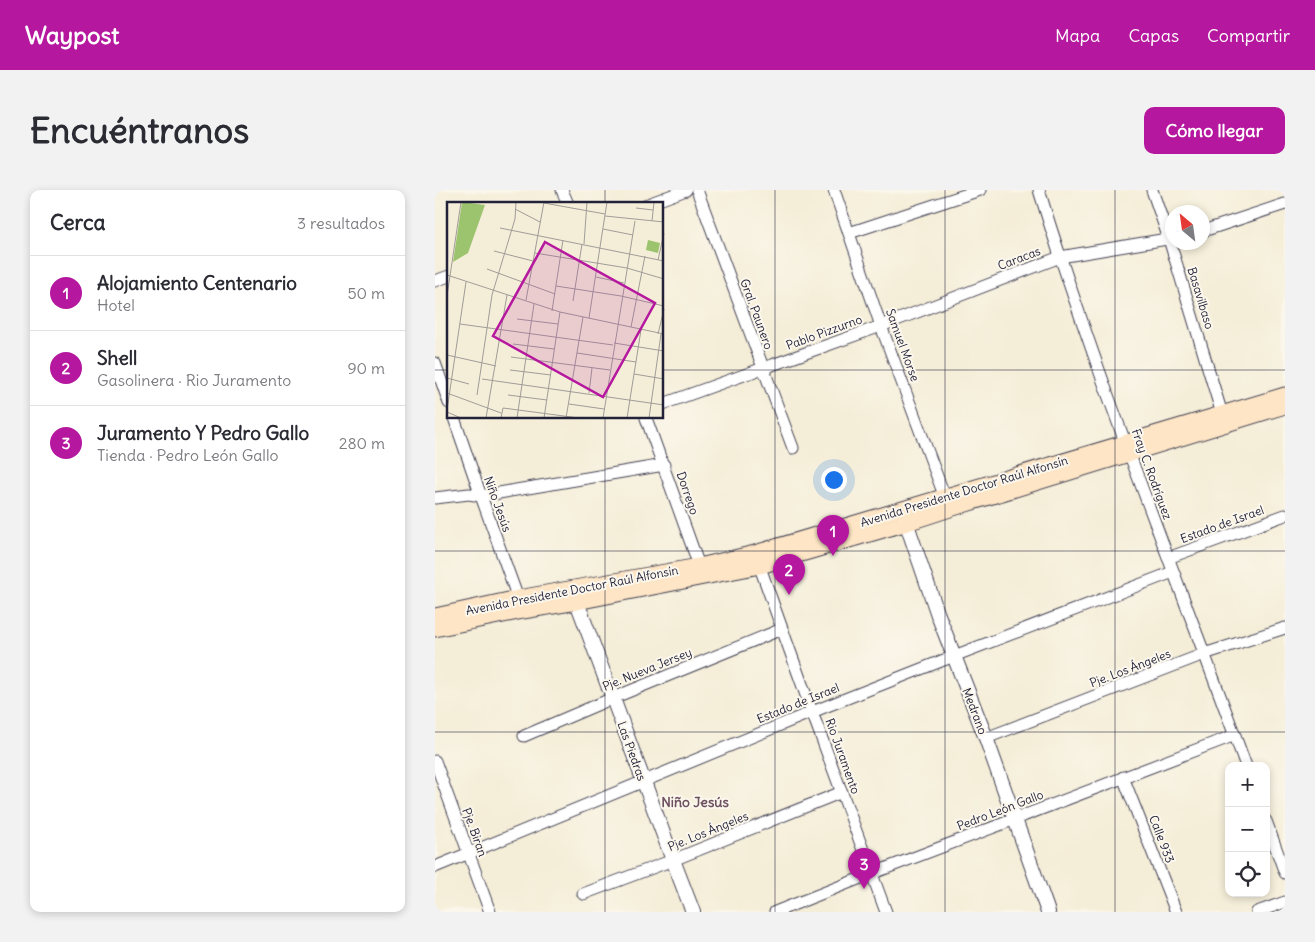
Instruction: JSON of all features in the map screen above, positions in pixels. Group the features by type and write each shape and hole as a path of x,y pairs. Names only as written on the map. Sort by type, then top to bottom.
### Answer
{"main road":[{"name":"Avenida Presidente Doctor Raúl Alfonsín","path":"1128,449 1222,414 1285,395"},
{"name":"Avenida Presidente Doctor Raúl Alfonsín","path":"435,616 520,605 758,560 1128,449 1285,406"},
{"name":"Avenida Presidente Doctor Raúl Alfonsín","path":"435,629 520,605"}],"street":[{"path":"563,190 567,202"},
{"path":"653,202 686,190"},
{"name":"Gral. Paunero","path":"697,190 793,448"},
{"name":"Samuel Morse","path":"833,190 881,326 947,502"},
{"path":"849,233 980,190"},
{"name":"Fray C. Rodríguez","path":"1039,190 1060,257 1128,449 1245,762"},
{"name":"Basavilbaso","path":"1152,190 1165,224"},
{"path":"1210,229 1285,204"},
{"name":"Caracas","path":"881,326 1060,257 1165,240"},
{"name":"Basavilbaso","path":"1174,250 1222,414"},
{"path":"435,281 447,277"},
{"name":"Pablo Pizzurno","path":"664,404 881,326"},
{"path":"435,363 447,397"},
{"name":"Niño Jesús","path":"454,419 520,605"},
{"name":"Dorrego","path":"646,419 701,572"},
{"path":"435,498 469,494 481,496 664,465"},
{"name":"Estado de Israel","path":"1168,558 1285,515"},
{"name":"Medrano","path":"904,516 938,615 986,738 1048,912"},
{"name":"Rio Juramento","path":"758,560 886,912"},
{"name":"Estado de Israel","path":"435,867 812,712 1173,572"},
{"name":"Las Piedras","path":"576,595 643,781 693,912"},
{"name":"Pje. Los Ángeles","path":"986,738 1204,654 1285,628"},
{"name":"Pje. Nueva Jersey","path":"524,736 782,629"},
{"name":"Pedro León Gallo","path":"775,912 1235,735"},
{"name":"Pje. Biran","path":"435,761 490,912"},
{"name":"Calle 933","path":"1123,777 1176,912"},
{"name":"Pje. Los Ángeles","path":"583,894 842,792"},
{"path":"1270,832 1285,873"},
{"path":"1257,912 1285,902"}],"place":[{"name":"Alojamiento Centenario","path":"833,556"},
{"name":"Shell","path":"789,595"},
{"name":"Juramento Y Pedro Gallo","path":"864,889"}],"district":[{"name":"Niño Jesús","path":"695,802"}]}
